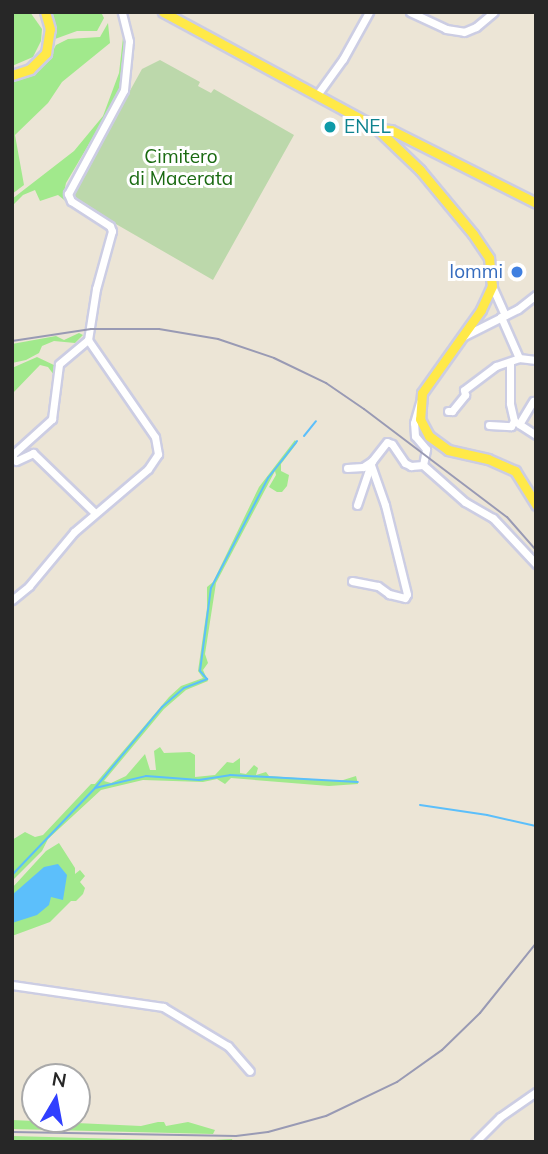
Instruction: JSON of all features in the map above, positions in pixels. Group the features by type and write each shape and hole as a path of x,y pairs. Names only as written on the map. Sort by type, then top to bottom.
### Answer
{"main road":[{"path":"39,12 48,29"},
{"path":"12,73 28,68 46,53 48,29 45,12"},
{"path":"163,12 377,129 420,170 479,242 489,258 492,286 481,310 430,380 420,401 420,419 433,441 448,450 488,459 515,471 536,505"},
{"path":"377,129 391,130 536,203"}],"street":[{"path":"95,513 33,453 16,461 12,455 52,419 59,364 88,340 96,289 112,231 105,221 71,201 68,194 124,90 129,41 122,12"},
{"path":"317,95 343,59 369,12"},
{"path":"410,12 446,29 464,32 476,27 494,12"},
{"path":"492,286 519,358"},
{"path":"460,338 536,295"},
{"path":"12,600 95,513 153,463 159,449 155,437 88,340"},
{"path":"448,411 452,411 465,395 464,390 496,366 519,358 536,360"},
{"path":"489,425 511,426 514,421 510,403 510,363"},
{"path":"420,401 414,423 415,436 426,449 423,465"},
{"path":"533,401 519,424 536,435"},
{"path":"357,505 372,463 387,442 392,444 405,463 411,466 423,465 465,502 493,518 536,564"},
{"path":"347,468 363,467 372,463"},
{"path":"352,581 378,586 389,594 405,598 407,594 372,463"},
{"path":"12,985 163,1007 228,1046 250,1071"},
{"path":"475,1142 500,1117 536,1092"}],"green space":[{"path":"12,12 30,12 42,29 41,41 33,57 12,66"},
{"path":"50,12 101,12 104,18 97,31 77,31 55,39"},
{"path":"108,23 110,43 62,82 48,103 15,135 24,185 12,194 12,80 38,70 47,62 56,45 68,39 100,37"},
{"path":"124,29 126,49 122,88 66,183 64,192 68,203 58,195 40,201 35,190 23,195 12,206 12,199 74,151 103,116 119,73"},
{"name":"Cimitero di Macerata","path":"160,60 200,82 198,86 211,93 214,89 294,135 213,280 76,201 72,195 142,69"},
{"path":"79,333 83,335 75,343 54,341 42,346 39,353 26,360 12,363 12,344 56,336 64,340"},
{"path":"37,357 56,366 54,375 48,367 40,365 12,394 12,368"},
{"path":"295,440 297,443 281,464 281,471 289,475 287,486 282,492 269,487 276,475 275,471 216,583 205,654 208,663 203,670 208,681 186,690 164,709 104,781 111,783 126,776 145,754 150,770 156,770 154,751 160,747 164,753 190,752 195,755 195,777 215,775 227,762 233,763 240,758 240,773 246,774 254,765 258,768 256,775 266,772 269,776 340,781 356,776 358,784 329,786 231,778 225,784 217,779 203,782 143,780 101,790 48,839 42,851 12,881 12,840 25,832 35,837 43,835 91,784 95,784 169,697 181,686 203,678 198,671 207,608 207,587 213,582 259,487"},
{"path":"59,843 75,868 75,874 80,870 85,876 80,882 85,888 83,894 76,901 71,901 50,922 12,936 12,888 46,851"},
{"path":"12,1120 21,1120 21,1129 12,1129"},
{"path":"164,1122 166,1126 188,1122 215,1130 213,1134 91,1131 91,1124 141,1126"},
{"path":"12,1136 196,1141 232,1139 233,1142 12,1142"}],"water":[{"path":"58,864 67,875 63,900 51,897 49,905 37,915 12,923 12,895 44,867"}],"waterway":[{"path":"304,436 316,421"},
{"path":"95,788 162,707 184,688 207,679 200,671 211,588 268,478 297,441"},
{"path":"12,875 95,788 146,776 199,780 230,775 358,782"},
{"path":"420,805 536,826"}],"railway":[{"path":"12,341 91,329 159,329 218,339 274,358 326,383 364,409 507,517 536,550"},
{"path":"12,1132 236,1136 268,1132 326,1116 397,1082 442,1050 480,1013 536,943"}],"place":[{"name":"ENEL","path":"330,127"},
{"name":"Iommi","path":"517,272"}]}
